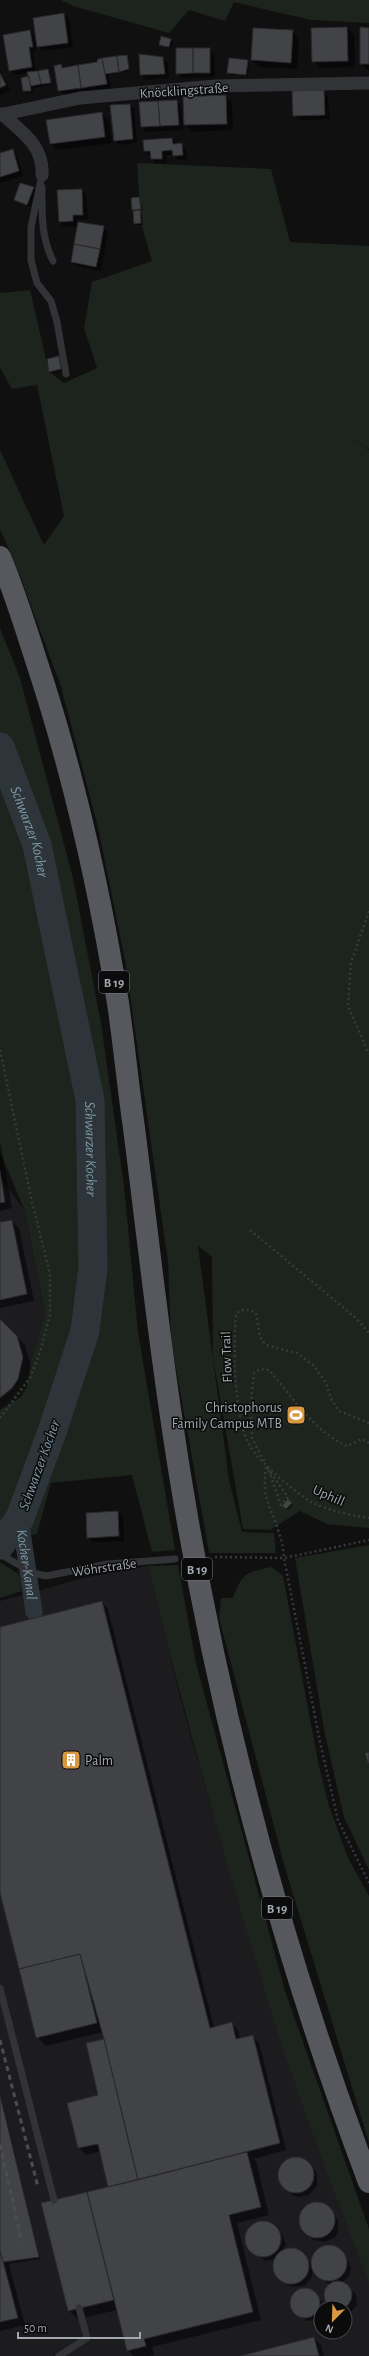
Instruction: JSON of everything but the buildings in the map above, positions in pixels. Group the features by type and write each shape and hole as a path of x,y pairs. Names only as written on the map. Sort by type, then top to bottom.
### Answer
{"highway":[{"name":"B 19","path":"0,557 46,688 69,770 92,869 118,1003 185,1510 211,1643 254,1830 296,1971 369,2182"}],"street":[{"name":"Knöcklingstraße","path":"1,115 80,98 208,87 369,83"},
{"name":"Knöcklingstraße","path":"1,115 28,137 43,160 42,175"}],"lane":[{"path":"42,175 42,228 45,246 54,261"},
{"path":"42,175 31,227 31,260 37,283 51,301 57,322 66,374"},
{"name":"Wöhrstraße","path":"3,1555 33,1573 46,1576 108,1564 175,1559"},
{"path":"0,1988 54,2200"},
{"path":"59,2356 88,2338 79,2308"}],"path":[{"path":"369,911 351,963 348,1006 369,1054"},
{"path":"0,1050 32,1202 50,1274 50,1316 40,1352 30,1378 0,1418"},
{"path":"250,1230 357,1319 369,1333"},
{"name":"Flow Trail","path":"266,1466 249,1446 242,1420 234,1337 236,1314 240,1310 250,1310 256,1313 260,1337 266,1345 297,1353 313,1365 326,1383 331,1399 339,1411 369,1423"},
{"path":"266,1466 288,1497 281,1504 266,1466 252,1438 251,1419 254,1373 260,1369 269,1370 291,1399 337,1442 347,1446 362,1439 369,1443"},
{"path":"266,1466 264,1482 267,1504 281,1536 320,1742 338,1820 369,1883"},
{"name":"Uphill","path":"266,1466 313,1502 344,1514 369,1518"},
{"path":"215,1557 284,1558 369,1540"},
{"path":"365,1877 369,1880"}],"shaded area":[{"path":"61,0 369,0 369,23 311,20 234,2 225,21 189,10 169,33 73,6"},
{"path":"137,163 271,169 290,242 369,246 369,449 352,438 369,450 369,1528 327,1524 300,1511 270,1530 243,1529 213,1358 212,1257 198,1246 229,1480 242,1532 274,1533 276,1553 209,1553 171,1340 168,1262 125,960 97,823 61,687 19,573 0,529 0,450 44,545 64,516 37,385 12,389 0,368 0,293 30,290 49,372 64,383 97,368 84,328 92,282 152,261 141,223"},
{"path":"0,628 20,678 73,878 101,1023 124,1186 138,1332 175,1550 152,1552 132,1475 51,1483 37,1534 0,1541 0,1410 26,1378 45,1314 25,1211 0,1152"},
{"path":"0,1168 2,1180 25,1211 45,1314 26,1378 0,1410"},
{"path":"369,1545 369,1870 344,1817 325,1735 295,1558"},
{"path":"0,1562 19,1574 22,1591 0,1598"},
{"path":"178,1565 196,1663 285,1991 369,2229 369,2283 315,2140 266,1995 189,1728 148,1566"},
{"path":"148,1566 184,1712 214,1817 369,2279 369,2356 0,2356 0,1601 88,1577"},
{"path":"272,1567 283,1576 319,1766 329,1806 348,1858 369,1896 369,2143 285,1868 219,1618 221,1598 233,1598 239,1583 246,1575 257,1570"}],"waterway":[{"name":"Schwarzer Kocher","path":"0,747 37,845 90,1100 93,1268 85,1331 52,1432 20,1518 0,1545"},
{"name":"Kocher-Kanal","path":"20,1518 34,1612"}],"railway":[{"path":"0,2040 38,2187"},
{"path":"0,2145 22,2243"}],"place":[{"name":"Christophorus Family Campus MTB","path":"296,1415"},
{"name":"Palm","path":"71,1760"}]}
